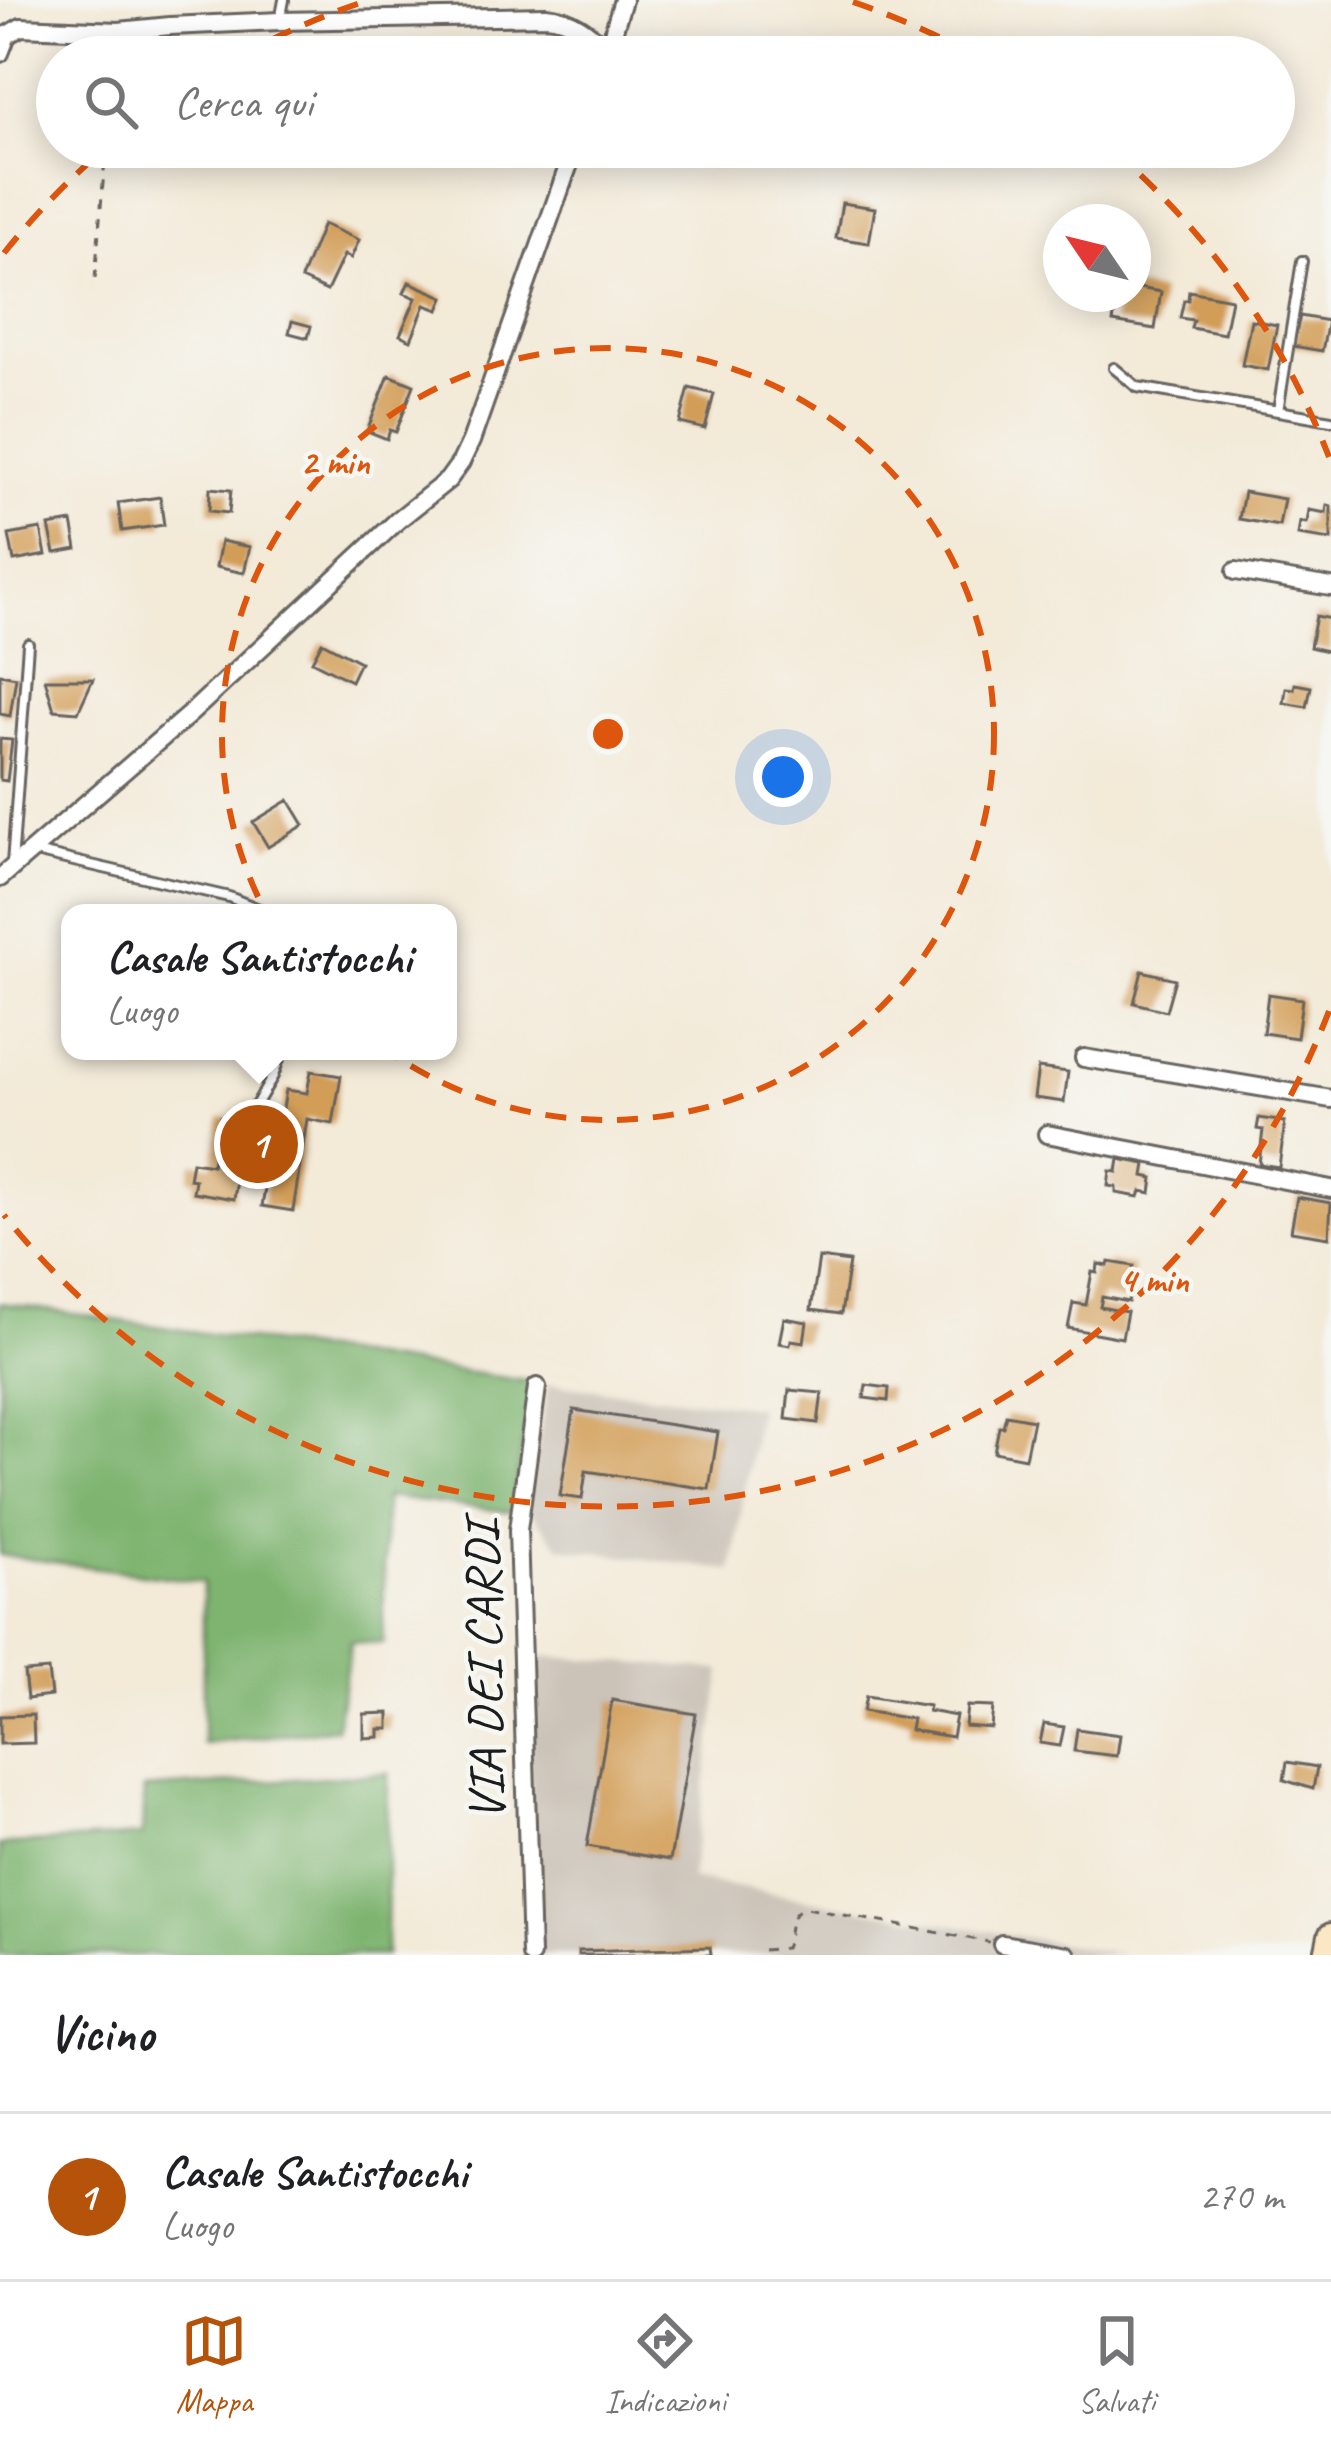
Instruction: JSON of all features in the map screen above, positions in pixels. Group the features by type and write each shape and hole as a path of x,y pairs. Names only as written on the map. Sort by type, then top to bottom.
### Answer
{"street":[{"path":"612,36 623,0"},
{"path":"0,53 7,34 21,27 119,31 280,21 553,16 578,26 588,36"},
{"path":"6,873 244,665 457,468 471,441 568,168"},
{"path":"1236,572 1331,587"},
{"path":"1084,1058 1331,1099"},
{"path":"1047,1134 1331,1189"},
{"name":"VIA DEI CARDI","path":"531,1955 518,1530 537,1387"},
{"path":"1327,1955 1331,1936"},
{"path":"1002,1944 1067,1955"}],"lane":[{"path":"280,21 284,0"},
{"path":"1278,411 1302,261"},
{"path":"1114,368 1137,387 1331,420"},
{"path":"6,873 28,644"},
{"path":"33,852 245,904"},
{"path":"256,1105 279,1060"}],"path":[{"path":"94,279 104,168"},
{"path":"763,1949 785,1948 794,1915 806,1908 1002,1944"}],"shaded area":[{"path":"548,1384 758,1407 732,1571 560,1547 527,1508"},
{"path":"542,1656 722,1670 691,1879 1126,1955 533,1955 528,1664"}],"green space":[{"path":"0,1303 532,1382 512,1512 385,1497 383,1643 351,1642 336,1728 203,1744 203,1582 0,1555"},
{"path":"388,1773 386,1955 0,1955 0,1845 142,1836 144,1789"}],"building":[{"path":"842,203 875,208 869,243 836,238"},
{"path":"323,224 359,240 351,258 344,255 327,291 301,279"},
{"path":"409,282 444,297 439,310 425,305 411,340 400,335 416,298 404,293"},
{"path":"1151,290 1161,292 1155,329 1113,322 1115,312 1151,312"},
{"path":"1189,291 1231,299 1224,334 1191,328 1193,320 1180,318"},
{"path":"1300,316 1328,321 1322,351 1293,346"},
{"path":"1251,320 1277,325 1268,370 1242,365"},
{"path":"292,321 311,326 308,338 289,333"},
{"path":"389,375 414,385 396,432 390,430 387,439 367,431"},
{"path":"689,388 714,394 705,429 680,423"},
{"path":"210,488 231,490 229,513 209,511"},
{"path":"1244,492 1284,499 1279,526 1239,519"},
{"path":"160,497 164,525 122,531 118,503"},
{"path":"1327,505 1331,506 1331,540 1298,535 1309,510 1326,513"},
{"path":"72,522 77,549 55,553 49,526"},
{"path":"41,529 46,555 14,561 9,535"},
{"path":"221,541 250,547 244,573 216,567"},
{"path":"1316,616 1331,619 1331,652 1310,647"},
{"path":"322,642 360,662 351,681 312,661"},
{"path":"0,674 16,677 10,716 0,714"},
{"path":"45,679 93,679 78,712 54,710"},
{"path":"1295,684 1311,687 1307,707 1284,703 1286,688 1294,689"},
{"path":"0,739 12,740 7,781 0,780"},
{"path":"289,800 304,825 268,847 253,822"},
{"path":"1142,971 1175,979 1166,1011 1134,1003"},
{"path":"1268,994 1302,999 1297,1038 1263,1033"},
{"path":"1038,1068 1068,1072 1064,1102 1034,1098"},
{"path":"311,1071 341,1076 333,1124 307,1119 293,1211 262,1206 267,1177 238,1173 234,1199 193,1192 192,1162 212,1165 220,1117 280,1126 286,1090 307,1093"},
{"path":"1259,1118 1285,1122 1279,1167 1259,1164 1263,1130 1257,1129"},
{"path":"1119,1159 1146,1164 1144,1176 1153,1178 1151,1193 1141,1191 1139,1197 1116,1193 1116,1187 1108,1186 1110,1171 1117,1172"},
{"path":"1297,1197 1331,1203 1329,1237 1291,1231"},
{"path":"819,1258 849,1262 841,1314 811,1310"},
{"path":"1109,1262 1134,1266 1128,1302 1102,1297 1100,1307 1127,1312 1122,1338 1068,1328 1073,1303 1086,1305 1092,1272 1097,1273 1098,1264 1108,1266"},
{"path":"784,1318 807,1322 804,1342 779,1343"},
{"path":"866,1385 889,1388 888,1401 864,1398"},
{"path":"789,1390 822,1393 818,1423 786,1419"},
{"path":"574,1410 718,1432 709,1489 586,1471 582,1499 560,1496"},
{"path":"1006,1415 1033,1420 1025,1458 994,1452"},
{"path":"48,1670 51,1696 27,1699 24,1672"},
{"path":"866,1696 929,1706 928,1711 956,1716 952,1737 910,1730 912,1719 863,1711"},
{"path":"612,1700 696,1714 670,1860 587,1846"},
{"path":"967,1706 993,1707 991,1728 965,1726"},
{"path":"389,1713 389,1729 379,1729 379,1737 364,1738 364,1714"},
{"path":"33,1715 34,1743 0,1744 0,1716"},
{"path":"1044,1724 1064,1727 1060,1746 1040,1743"},
{"path":"1077,1729 1120,1735 1117,1756 1074,1751"},
{"path":"1287,1762 1317,1767 1313,1789 1284,1780"},
{"path":"710,1947 711,1955 578,1955 578,1951"}],"place":[{"name":"Casale Santistocchi","path":"259,1144"}]}
